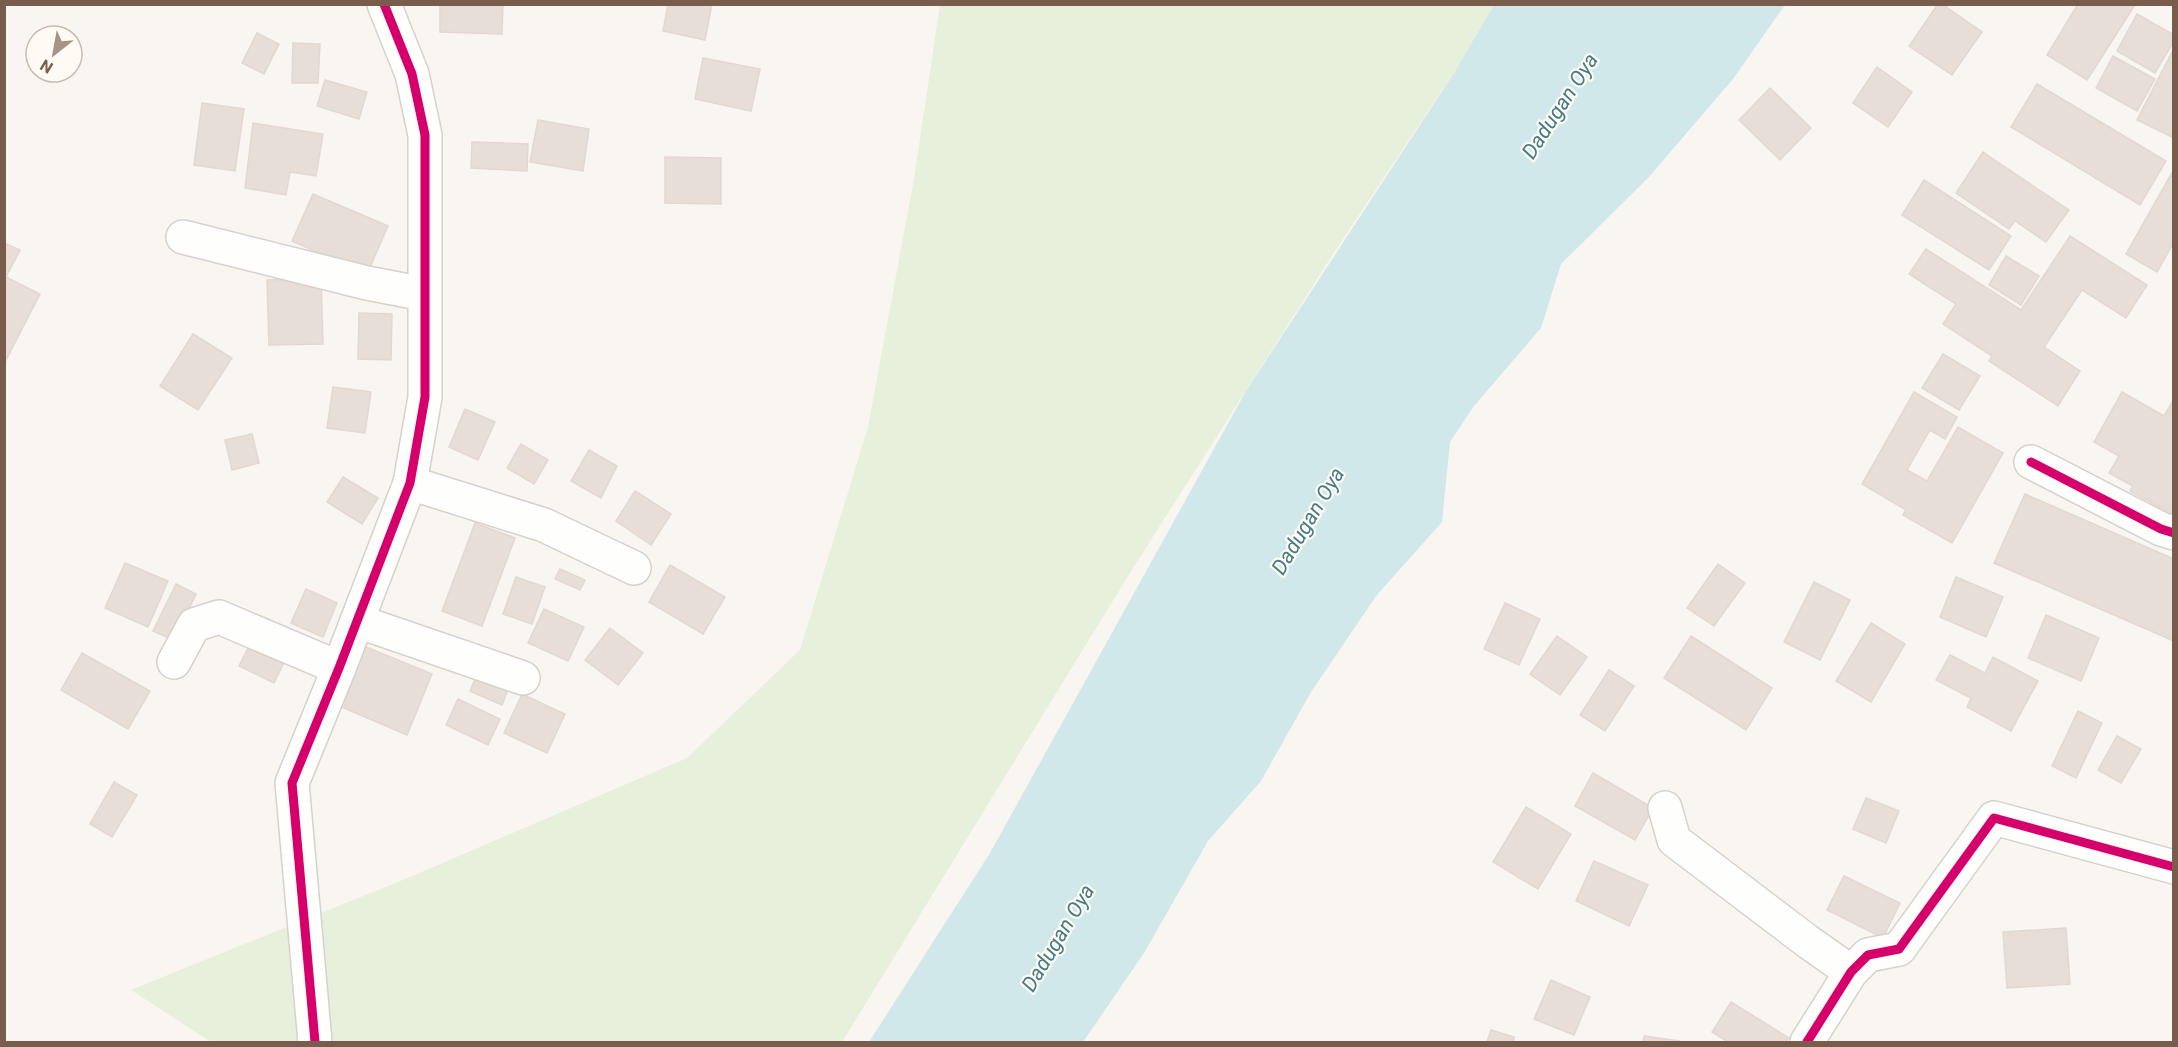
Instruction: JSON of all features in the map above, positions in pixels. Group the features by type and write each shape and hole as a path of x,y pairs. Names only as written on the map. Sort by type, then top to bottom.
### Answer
{"street":[{"path":"315,1042 292,783 410,483 425,397 423,294 425,135 412,74 384,4"},
{"path":"183,237 367,283 423,294"},
{"path":"2031,462 2160,529 2174,533"},
{"path":"410,483 544,525 634,568"},
{"path":"174,662 194,625 219,617 339,668"},
{"path":"357,621 523,678"},
{"path":"1665,808 1674,840 1806,941 1851,972"},
{"path":"1807,1042 1851,972 1868,955 1899,949 1994,818 2174,867"}],"green space":[{"path":"940,5 1499,5 1333,254 1133,568 842,1042 211,1042 131,990 410,877 687,758 800,650 868,427 914,179"}],"water":[{"name":"Dadugan Oya","path":"1494,5 1785,5 1733,79 1648,178 1561,264 1541,328 1474,406 1450,442 1442,522 1376,596 1311,692 1261,781 1208,841 1144,953 1083,1042 869,1042 990,853 1246,391 1454,73"}],"building":[{"path":"440,4 503,4 502,34 440,32"},
{"path":"668,4 712,4 705,40 663,31"},
{"path":"1938,4 1942,4 1982,32 1952,75 1909,46"},
{"path":"2078,4 2135,5 2087,80 2047,55"},
{"path":"2137,14 2174,35 2174,41 2155,73 2117,51"},
{"path":"257,33 279,44 264,74 242,63"},
{"path":"293,43 320,44 318,83 292,83"},
{"path":"2172,52 2174,53 2174,138 2137,120"},
{"path":"2113,56 2155,79 2137,111 2096,88"},
{"path":"703,58 760,69 751,111 695,99"},
{"path":"1877,67 1912,92 1888,127 1853,103"},
{"path":"325,80 367,92 359,119 317,106"},
{"path":"2037,84 2166,161 2140,205 2011,127"},
{"path":"1770,88 1811,128 1780,160 1739,120"},
{"path":"202,103 244,109 235,171 194,165"},
{"path":"538,120 589,129 583,171 530,162"},
{"path":"253,123 323,134 316,176 290,172 286,195 245,188"},
{"path":"472,142 528,144 527,171 471,168"},
{"path":"1983,152 2069,210 2046,242 2015,221 2009,229 1956,193"},
{"path":"665,157 721,158 721,204 665,203"},
{"path":"2174,169 2174,242 2157,272 2126,254"},
{"path":"1924,180 2011,236 1989,270 1902,215"},
{"path":"313,194 388,226 367,274 292,241"},
{"path":"2070,236 2147,285 2126,318 2082,290 2044,347 2080,371 2058,406 1989,361 1992,356 1943,324 1956,304 1909,274 1926,249 2021,310"},
{"path":"4,243 20,250 6,277 40,294 5,362"},
{"path":"2006,256 2039,276 2021,305 1989,285"},
{"path":"321,278 323,344 269,345 267,280"},
{"path":"359,313 392,314 391,360 358,359"},
{"path":"193,334 232,358 198,410 160,386"},
{"path":"1943,354 1980,376 1959,410 1922,388"},
{"path":"333,387 371,392 365,433 327,428"},
{"path":"1914,392 1957,417 1945,439 1930,430 1907,470 1927,481 1958,427 2003,453 1952,543 1903,515 1906,510 1862,484"},
{"path":"2122,392 2164,416 2174,399 2174,515 2130,491 2133,486 2109,473 2119,456 2094,442"},
{"path":"465,409 495,422 478,460 449,447"},
{"path":"252,434 259,463 232,470 225,440"},
{"path":"521,444 548,460 534,484 507,468"},
{"path":"589,450 617,466 601,498 571,481"},
{"path":"343,477 378,498 362,524 327,502"},
{"path":"635,491 671,514 651,545 616,521"},
{"path":"2025,494 2174,559 2174,641 1994,563"},
{"path":"475,523 515,538 482,626 442,611"},
{"path":"125,563 168,581 148,627 105,608"},
{"path":"1718,564 1745,583 1714,626 1687,608"},
{"path":"670,565 725,597 703,634 649,602"},
{"path":"560,569 585,580 580,590 555,579"},
{"path":"516,577 545,587 532,624 503,614"},
{"path":"1956,577 2003,597 1986,637 1940,617"},
{"path":"1814,582 1850,600 1820,660 1784,642"},
{"path":"176,584 196,594 174,640 153,631"},
{"path":"306,589 337,603 323,637 291,623"},
{"path":"1505,603 1540,619 1519,665 1484,649"},
{"path":"544,609 584,627 568,661 528,643"},
{"path":"2046,615 2099,638 2081,681 2028,658"},
{"path":"1871,623 1905,644 1871,702 1836,681"},
{"path":"610,628 643,653 618,685 585,660"},
{"path":"1557,636 1587,657 1560,695 1530,674"},
{"path":"1691,636 1772,688 1746,730 1664,678"},
{"path":"252,640 287,656 274,683 239,666"},
{"path":"361,645 432,674 407,735 337,705"},
{"path":"82,653 150,691 128,729 61,690"},
{"path":"1950,655 1985,673 1993,657 2038,681 2011,731 1967,707 1971,698 1936,680"},
{"path":"1609,670 1634,686 1605,731 1580,715"},
{"path":"478,672 510,685 502,705 470,691"},
{"path":"522,694 565,714 547,753 504,733"},
{"path":"458,699 500,719 488,745 446,725"},
{"path":"2078,711 2102,723 2076,778 2052,766"},
{"path":"2117,736 2141,749 2121,783 2098,770"},
{"path":"1593,773 1653,808 1635,840 1575,806"},
{"path":"114,782 137,795 112,837 90,824"},
{"path":"1866,798 1899,811 1886,843 1853,829"},
{"path":"1526,807 1571,834 1538,889 1493,862"},
{"path":"1594,861 1648,885 1629,926 1576,901"},
{"path":"1844,876 1900,903 1883,938 1827,910"},
{"path":"2066,928 2070,984 2007,988 2003,932"},
{"path":"1551,980 1590,997 1574,1035 1534,1019"},
{"path":"1731,1002 1789,1038 1786,1042 1728,1042 1712,1032"},
{"path":"1491,1030 1514,1037 1513,1042 1487,1042"},
{"path":"1644,1036 1679,1041 1679,1042 1643,1042"}],"cycle path":[{"path":"315,1042 292,783 410,483 425,397 425,135 412,74 384,4"},
{"path":"2031,462 2161,529 2174,533"},
{"path":"1807,1042 1851,972 1868,955 1899,949 1994,818 2174,867"}]}
